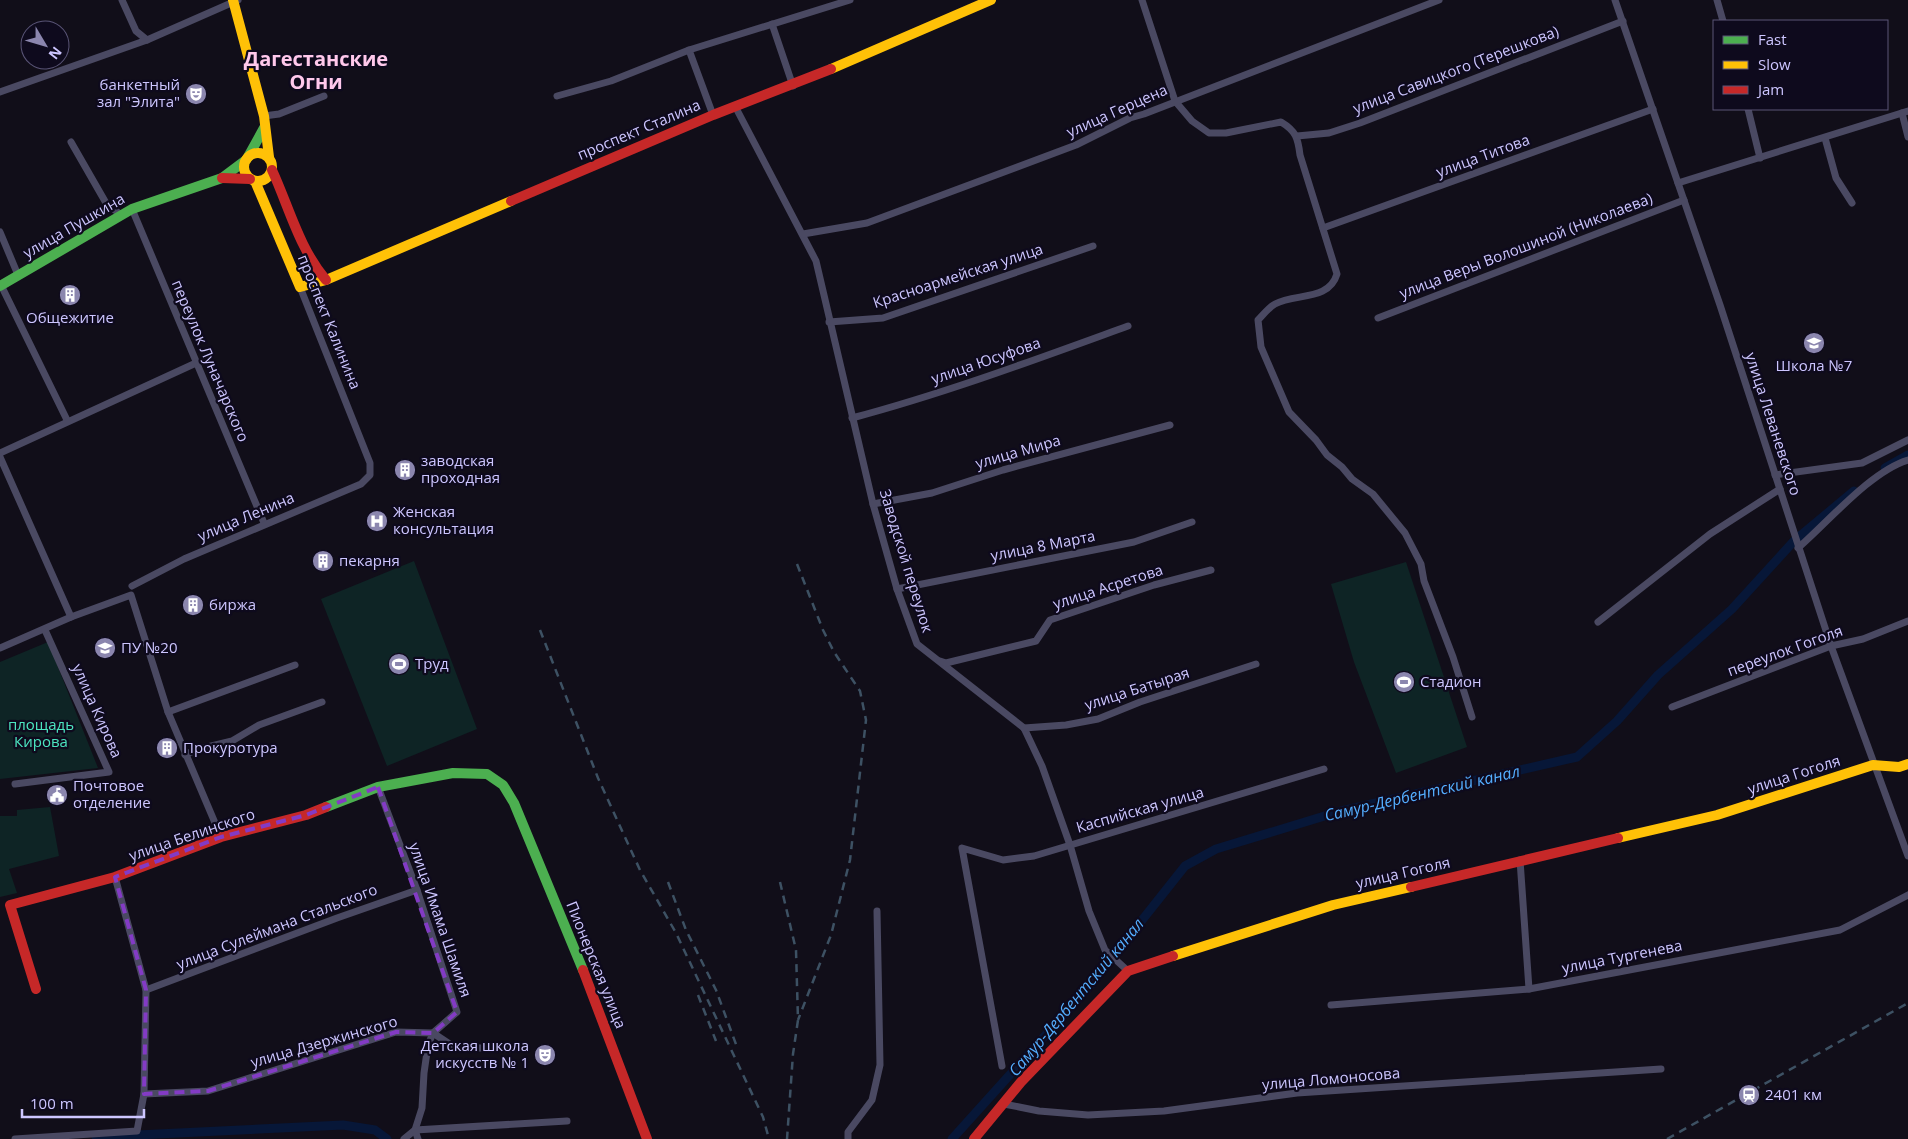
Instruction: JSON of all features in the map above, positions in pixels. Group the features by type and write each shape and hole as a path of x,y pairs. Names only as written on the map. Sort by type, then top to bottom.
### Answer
{"street":[{"path":"122,0 136,31 147,40"},
{"path":"557,96 611,81 688,50 850,0"},
{"name":"проспект Сталина","path":"300,288 326,280 713,115 793,86 991,0"},
{"path":"1142,0 1175,100 1192,121 1209,133 1226,133 1281,122 1293,129 1297,136 1300,155 1337,274 1334,284 1324,291 1275,304 1258,320 1260,347 1288,412 1316,440 1327,455 1342,467 1352,479 1373,494 1405,534 1421,564 1424,582 1453,657 1472,717"},
{"name":"улица Герцена","path":"803,234 866,223 1076,145 1130,118 1438,0"},
{"name":"улица Леваневского","path":"1615,0 1684,200 1831,646 1873,765 1908,856"},
{"path":"1717,0 1722,20"},
{"path":"0,92 147,40 235,1 264,120 272,170 264,180 222,178"},
{"name":"улица Савицкого (Терешкова)","path":"1297,136 1329,133 1360,122 1622,20"},
{"path":"772,24 793,86"},
{"path":"688,50 713,115"},
{"path":"264,120 324,96"},
{"name":"Заводской переулок","path":"736,108 816,261 873,504 897,589 917,644 1024,728 1042,766 1070,845 1088,910 1108,954 1124,968"},
{"name":"улица Титова","path":"1322,228 1653,109"},
{"path":"1748,110 1760,158"},
{"path":"1678,183 1905,112 1908,136"},
{"path":"253,180 245,170 246,160 261,136 264,120"},
{"path":"1825,138 1836,178 1852,203"},
{"path":"71,142 106,203 122,215"},
{"path":"222,178 255,153 269,157"},
{"name":"проспект Калинина","path":"272,170 307,253 315,269 326,280"},
{"name":"улица Пушкина","path":"0,285 132,209 222,178"},
{"name":"проспект Калинина","path":"253,180 300,288 370,463 370,475"},
{"name":"улица Веры Волошиной (Николаева)","path":"1378,318 1684,200"},
{"name":"переулок Луначарского","path":"132,209 264,523"},
{"path":"0,232 18,275"},
{"name":"Красноармейская улица","path":"829,322 883,318 1093,246"},
{"path":"0,285 67,420"},
{"name":"улица Юсуфова","path":"852,418 972,381 1128,326"},
{"path":"0,453 67,420 196,363"},
{"name":"улица Мира","path":"873,504 932,493 1003,470 1170,424"},
{"path":"1774,475 1862,463 1908,440"},
{"path":"0,457 71,617"},
{"path":"1796,543 1854,495 1898,462 1908,460"},
{"name":"улица Ленина","path":"132,586 184,559 264,523 361,484 370,475"},
{"path":"1598,622 1710,534 1780,490"},
{"name":"улица 8 Марта","path":"897,589 1134,542 1192,522"},
{"name":"улица Асретова","path":"937,660 946,663 1036,641 1050,620 1154,585 1210,570"},
{"path":"0,648 45,630 71,617 131,595 168,712 221,837"},
{"name":"переулок Гоголя","path":"1672,708 1831,646 1863,638 1908,621"},
{"name":"улица Кирова","path":"15,784 109,772 45,630"},
{"name":"улица Батырая","path":"1024,728 1066,725 1098,719 1140,702 1256,664"},
{"path":"168,712 295,665"},
{"path":"185,755 196,750 232,741 259,725 322,702"},
{"name":"улица Гоголя","path":"974,1139 1021,1082 1124,968 1333,905 1717,815 1873,765 1899,766 1908,764"},
{"name":"Каспийская улица","path":"1002,1066 962,848 1003,860 1034,856 1324,769"},
{"name":"улица Белинского","path":"36,989 10,905 115,876 221,837 306,815 378,787 453,773 487,774 503,785 514,803"},
{"name":"улица Имама Шамиля","path":"378,787 417,890 457,1012 433,1033"},
{"name":"Пионерская улица","path":"514,803 593,994 647,1139"},
{"path":"1520,860 1529,989"},
{"path":"15,1139 128,1130 137,1131 144,1094 146,990 115,876"},
{"name":"улица Сулеймана Стальского","path":"146,990 417,890"},
{"name":"улица Тургенева","path":"1331,1005 1529,989 1840,930 1908,895"},
{"path":"848,1139 848,1132 872,1100 880,1065 877,911"},
{"name":"улица Дзержинского","path":"144,1094 208,1091 396,1032 433,1033"},
{"path":"405,1138 415,1130 422,1108 428,1045 433,1033 454,1048 509,1049"},
{"name":"улица Ломоносова","path":"1004,1104 1039,1111 1088,1115 1145,1112 1297,1093 1661,1069"},
{"path":"415,1130 567,1121"},
{"path":"415,1130 418,1139"}],"highlighted area":[{"path":"378,787 457,1012 433,1033 396,1032 208,1091 144,1094 146,990 115,877 221,837 306,815"}],"green space":[{"name":"Труд","path":"414,561 477,729 387,766 321,599"},
{"name":"Стадион","path":"1406,562 1467,747 1396,773 1354,662 1331,584"},
{"name":"площадь Кирова","path":"48,642 98,768 0,779 0,662"},
{"path":"50,807 59,856 9,869 17,893 0,897 0,816 17,816 17,810"}],"waterway":[{"name":"Самур-Дербентский канал","path":"1885,468 1908,455"},
{"name":"Самур-Дербентский канал","path":"952,1139 1089,987 1185,866 1216,849 1341,811 1577,757 1617,721 1658,675 1732,609 1794,541 1854,491"},
{"name":"Самур-Дербентский канал","path":"96,1137 343,1125 375,1130 387,1139"}],"railway":[{"path":"797,564 823,630 834,652 860,691 866,720 850,860 831,935 798,1020"},
{"path":"540,630 598,778 640,870 676,933 763,1117 769,1139"},
{"path":"668,882 686,930 716,990 737,1047"},
{"path":"780,882 796,950 798,1020 793,1054 787,1139"},
{"path":"698,995 716,1041"},
{"path":"1667,1139 1908,1003"}],"traffic: fast":[{"path":"248,157 264,128"},
{"path":"0,286 132,209 222,178 246,160"},
{"path":"326,807 378,787 453,773 487,774 503,785 514,803 583,970"}],"traffic: slow":[{"path":"233,0 264,116 269,157"},
{"path":"831,69 991,0"},
{"path":"258,153 268,157 272,167 268,177 258,181 248,177 244,167 248,157 258,153"},
{"path":"255,181 300,287 326,280 511,201"},
{"path":"1618,838 1717,815 1873,765 1899,767 1908,764"},
{"path":"1173,956 1333,905 1411,887"}],"traffic: jam":[{"path":"511,201 713,115 831,69"},
{"path":"272,170 295,227 309,255 326,280"},
{"path":"222,178 250,179"},
{"path":"36,989 10,905 115,877 221,837 306,815 326,807"},
{"path":"1411,887 1618,838"},
{"path":"974,1139 1021,1082 1128,971 1173,956"},
{"path":"583,970 647,1139"}],"place":[{"name":"банкетный зал \"Элита\"","path":"196,94"},
{"name":"Общежитие","path":"70,295"},
{"name":"Школа №7","path":"1814,343"},
{"name":"заводская проходная","path":"405,470"},
{"name":"Женская консультация","path":"377,521"},
{"name":"пекарня","path":"323,561"},
{"name":"биржа","path":"193,605"},
{"name":"ПУ №20","path":"105,648"},
{"name":"Труд","path":"399,664"},
{"name":"Стадион","path":"1404,682"},
{"name":"Прокуротура","path":"167,748"},
{"name":"Почтовое отделение","path":"57,795"},
{"name":"Детская школа искусств № 1","path":"545,1055"},
{"name":"2401 км","path":"1749,1095"}],"district":[{"name":"Дагестанские Огни","path":"316,70"}]}
